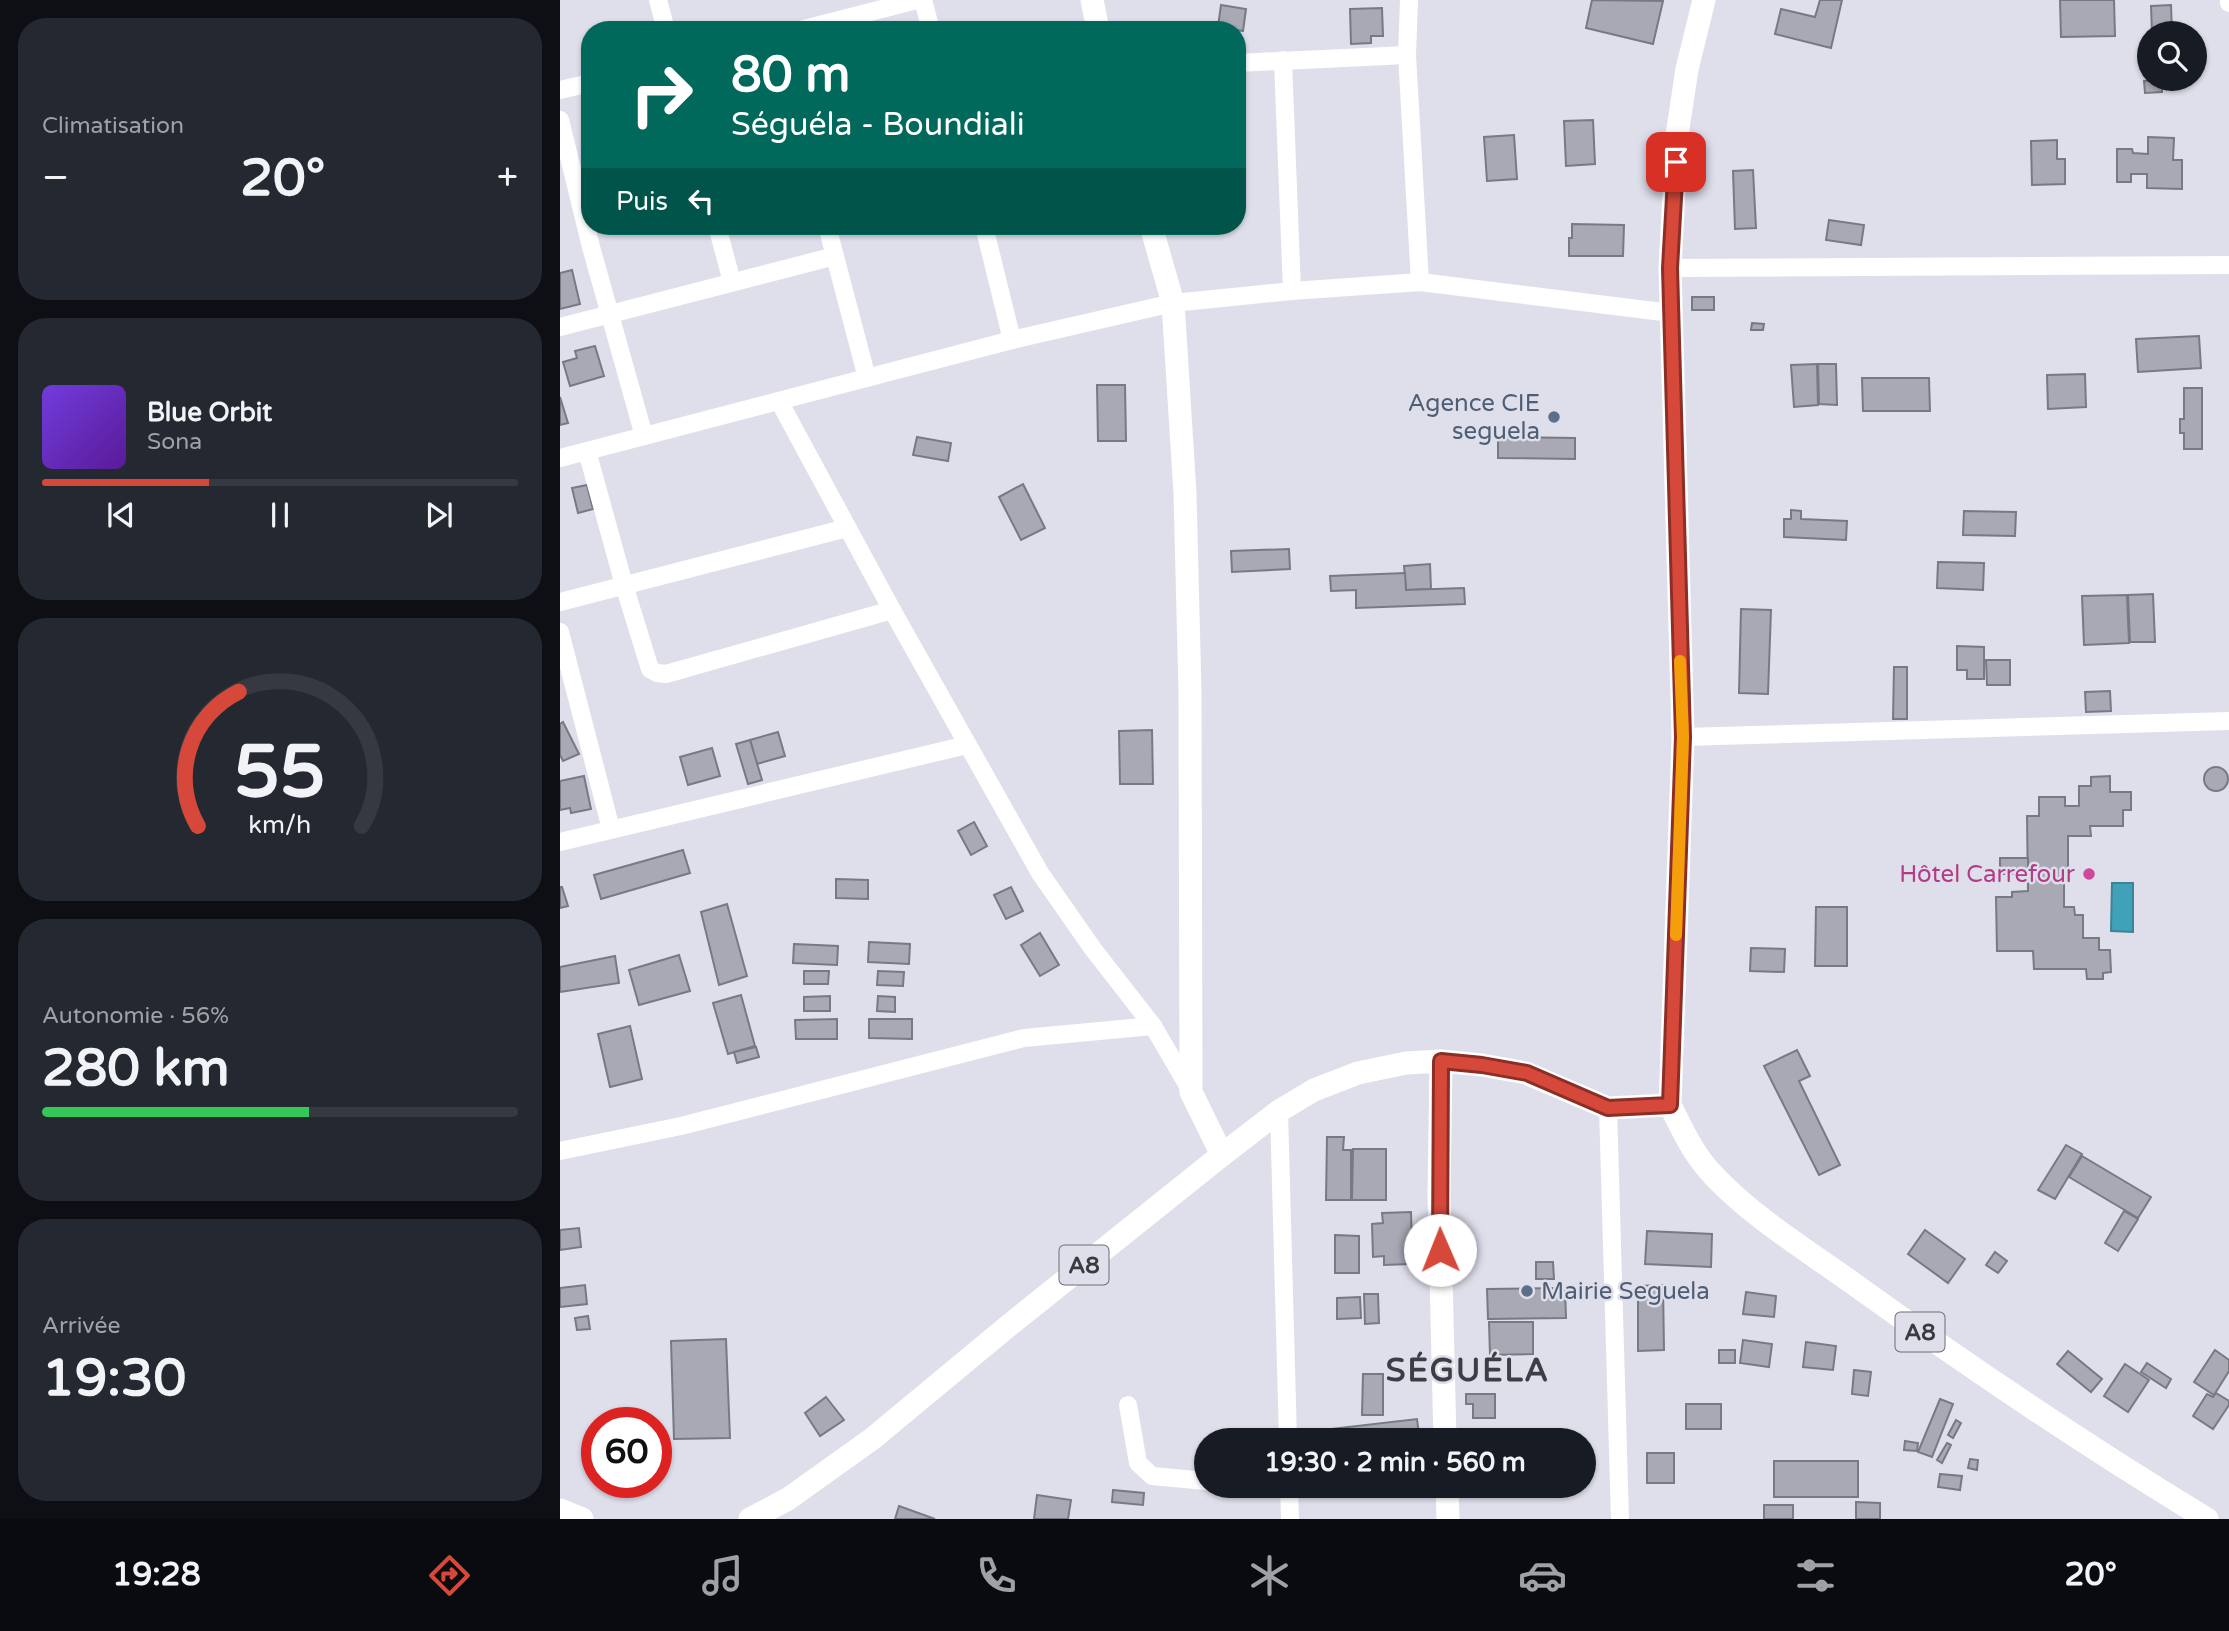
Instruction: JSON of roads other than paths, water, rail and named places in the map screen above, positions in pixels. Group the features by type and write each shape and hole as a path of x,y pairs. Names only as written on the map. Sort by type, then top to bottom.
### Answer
{"main road":[{"path":"1092,0 1096,21"},
{"path":"1446,1428 1439,1195 1441,1061 1527,1073 1608,1108 1670,1105 1683,737 1670,268 1677,135 1687,69 1704,0"},
{"path":"1153,235 1172,303 1185,494 1190,692 1191,1092 1222,1156"},
{"name":"A8","path":"750,1519 788,1499 872,1439 1007,1327 1279,1111 1314,1090 1358,1073 1406,1063 1441,1061"},
{"name":"A8","path":"1670,1105 1690,1147 1715,1177 1754,1211 1929,1338 2137,1477 2207,1519"},
{"path":"1447,1498 1448,1519"},
{"path":"560,1510 582,1519"}],"street":[{"path":"659,0 664,21"},
{"path":"835,21 917,0"},
{"path":"923,0 928,21"},
{"path":"1409,0 1407,55 1420,282"},
{"path":"1246,62 1407,55"},
{"path":"1283,60 1292,291"},
{"path":"560,90 581,85"},
{"path":"560,120 581,206"},
{"path":"588,235 644,436"},
{"path":"719,235 732,282"},
{"path":"829,235 867,377"},
{"path":"986,235 1012,340"},
{"path":"560,327 835,256"},
{"path":"1670,268 2229,265"},
{"path":"560,458 1012,340 1172,303 1420,282 1671,313"},
{"path":"779,401 892,610 1040,873 1093,949 1153,1026 1191,1092"},
{"path":"587,451 650,669 657,673 666,674 892,610"},
{"path":"560,602 847,528"},
{"path":"560,632 611,829"},
{"path":"560,705 578,701"},
{"path":"1683,737 2229,722"},
{"path":"560,842 967,745"},
{"path":"560,1151 681,1126 1024,1038 1153,1026"},
{"path":"1608,1108 1620,1519"},
{"path":"1279,1111 1288,1428"},
{"path":"1128,1405 1138,1463 1152,1476 1194,1480"},
{"path":"1289,1498 1290,1519"}],"water":[{"path":"2112,883 2133,883 2133,932 2111,931"}],"place":[{"name":"Agence CIE seguela","path":"1554,417"},
{"name":"Hôtel Carrefour","path":"2089,874"},
{"name":"Mairie Seguela","path":"1527,1291"}],"district":[{"name":"SÉGUÉLA","path":"1468,1370"}]}
